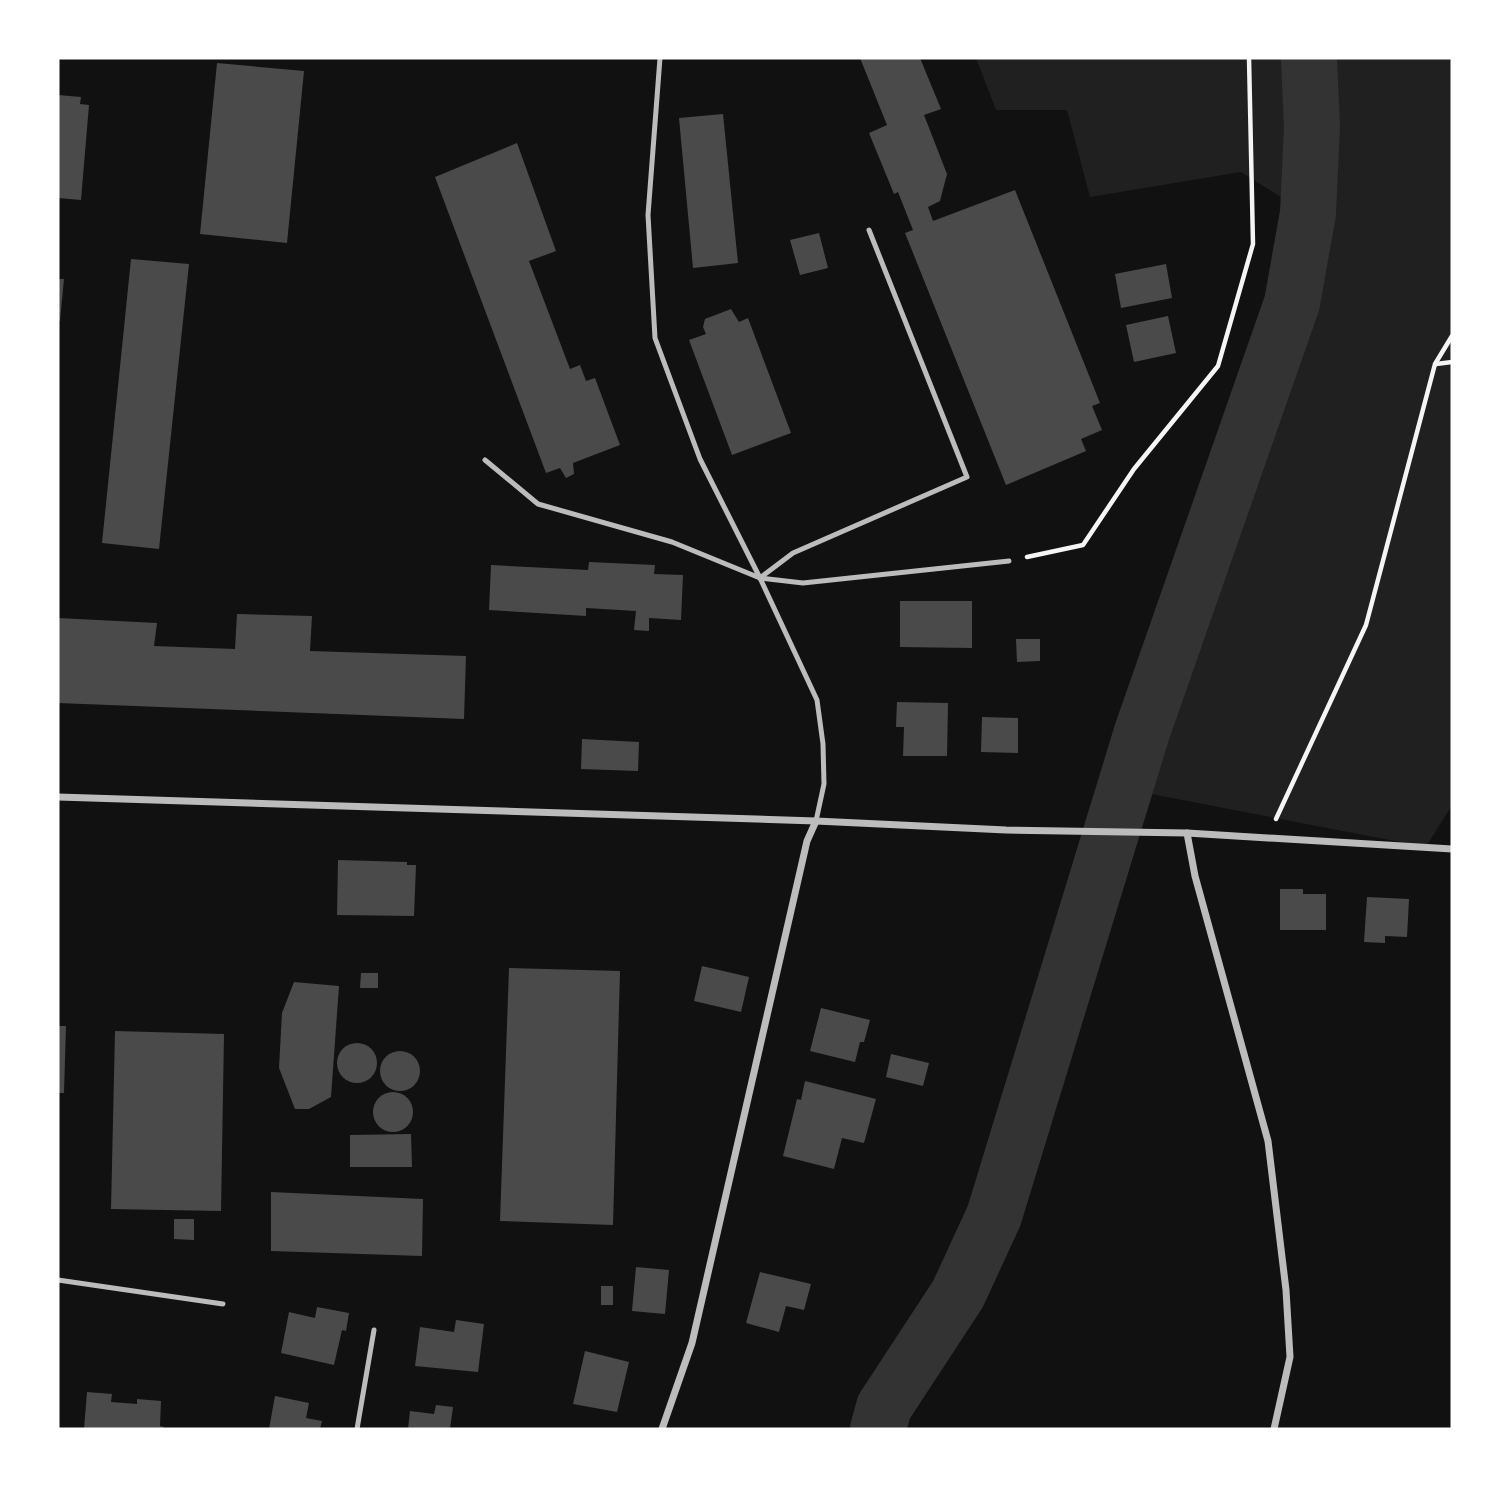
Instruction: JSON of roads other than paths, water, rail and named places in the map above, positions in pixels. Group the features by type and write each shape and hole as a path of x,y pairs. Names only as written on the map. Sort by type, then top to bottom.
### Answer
{"street":[{"path":"58,797 816,821 1006,830 1186,833 1452,849"},
{"path":"662,1429 692,1343 807,841 816,821"},
{"path":"1186,833 1195,876 1268,1141 1286,1290 1290,1357 1275,1429"}],"lane":[{"path":"660,58 648,215 655,338 700,459 817,700 823,744 824,784 816,821"},
{"path":"760,578 793,553 967,477 869,230"},
{"path":"485,460 538,503 672,542 760,578 803,583 1009,561"},
{"path":"58,1280 223,1304"},
{"path":"357,1429 374,1330"}],"waterway":[{"path":"878,1429 884,1407 958,1294 994,1216 1142,732 1292,303 1308,213 1312,127 1309,58"}]}
